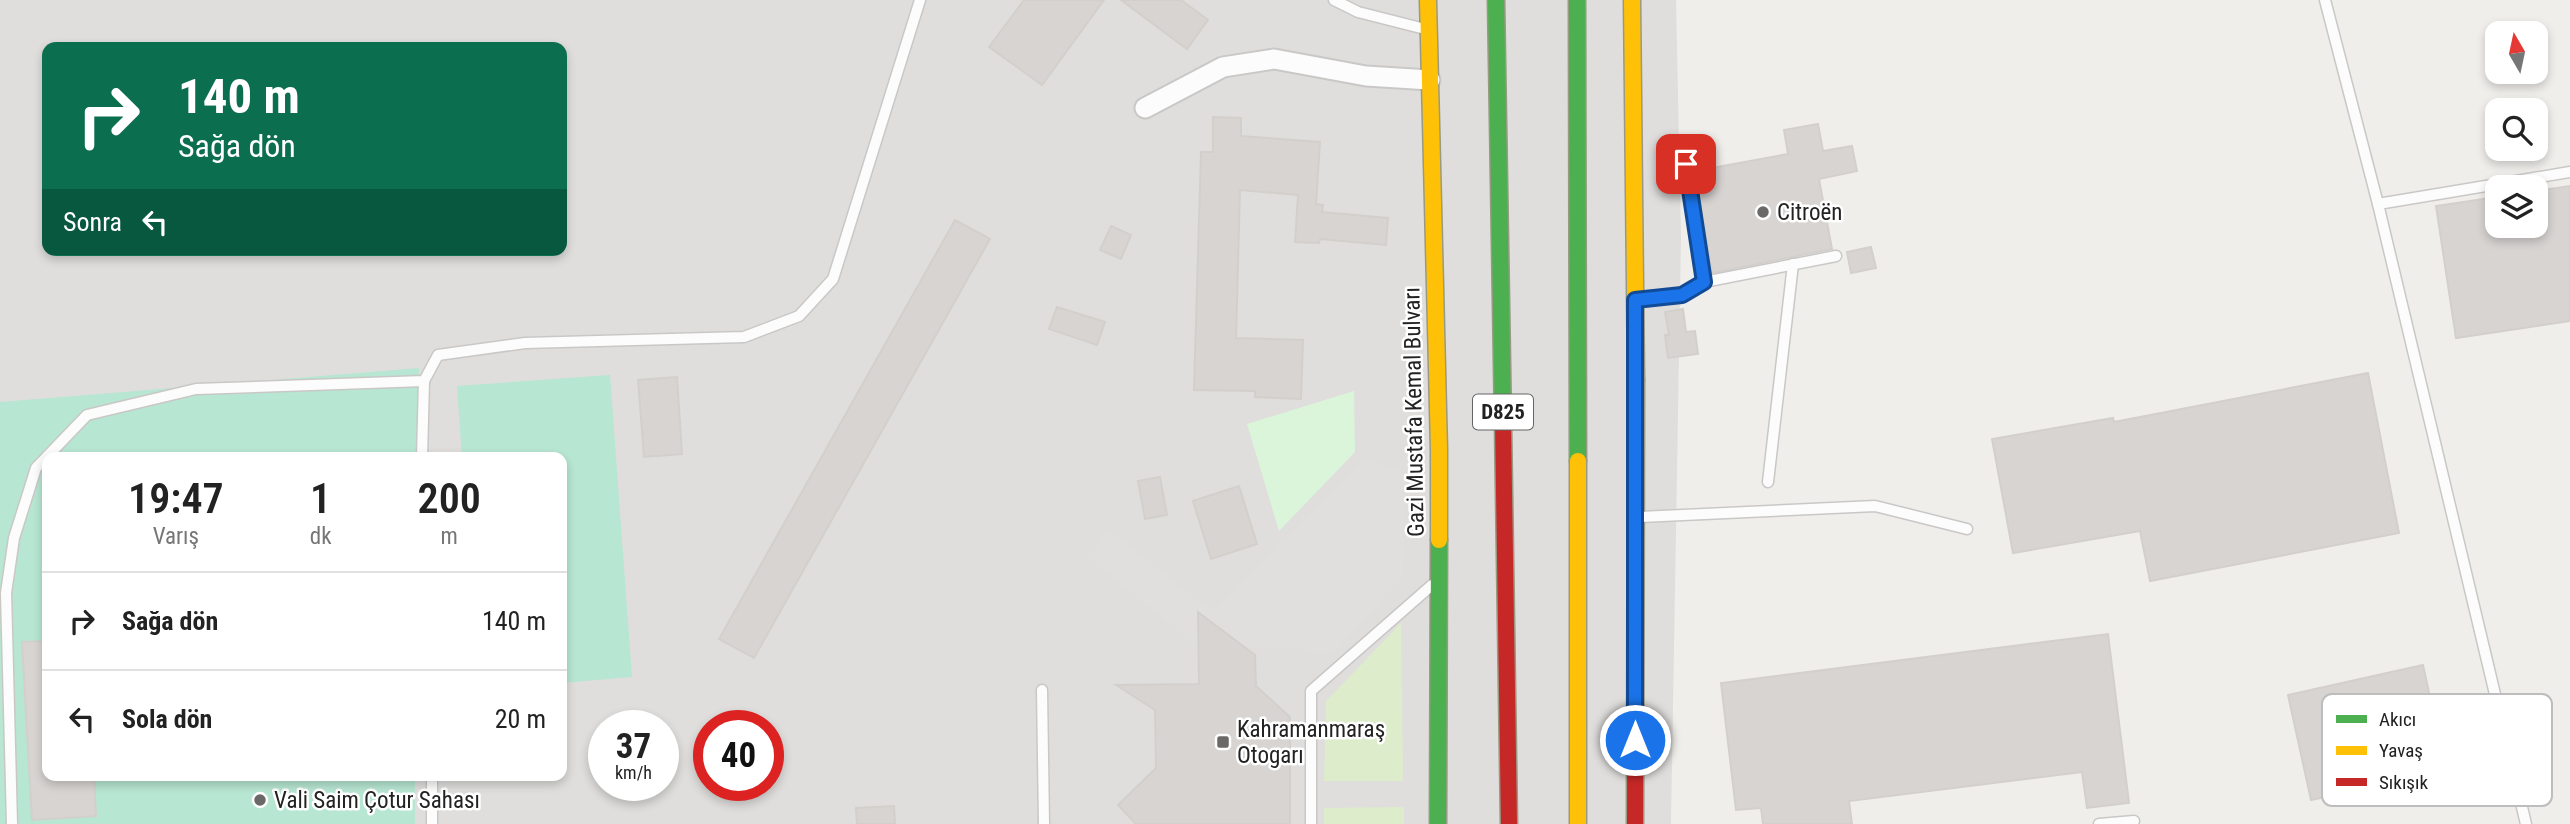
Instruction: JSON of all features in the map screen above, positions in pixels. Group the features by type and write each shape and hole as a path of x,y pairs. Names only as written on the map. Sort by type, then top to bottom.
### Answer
{"main road":[{"name":"Gazi Mustafa Kemal Bulvarı","path":"1428,0 1439,450 1438,824"},
{"name":"D825","path":"1496,0 1509,824"},
{"path":"1577,0 1578,824"},
{"path":"1632,0 1636,517 1635,824"}],"street":[{"path":"1145,108 1223,67 1274,59 1366,76 1430,80"}],"lane":[{"path":"422,452 424,381 438,355 525,343 744,337 799,316 833,279 920,0"},
{"path":"1334,0 1358,12 1429,30"},
{"path":"2325,0 2378,204 2495,694"},
{"path":"1686,164 1704,282"},
{"path":"2378,204 2570,173"},
{"path":"1635,300 1682,295 1704,282 1836,256"},
{"path":"1768,482 1793,264"},
{"path":"52,452 88,415 196,389 424,381"},
{"path":"12,824 6,593 14,538 36,468 42,462"},
{"path":"1636,517 1875,506 1967,529"},
{"path":"1311,824 1311,691 1438,580"},
{"path":"1042,690 1044,824"},
{"path":"432,781 432,824"},
{"path":"2522,806 2526,824"},
{"path":"2099,824 2134,821"}],"shaded area":[{"path":"0,0 1676,0 1681,237 1671,824 0,824"},
{"path":"1367,457 1406,475 1402,578 1334,653 1316,655 1305,649 1287,648 1200,648 1087,556 1109,530 1211,611"}],"green space":[{"path":"419,368 418,452 42,452 42,781 415,781 415,824 0,824 0,402"},
{"path":"610,375 632,677 567,683 567,452 462,452 457,386"},
{"path":"1354,391 1355,452 1279,531 1247,424"},
{"path":"1401,623 1403,781 1324,781 1326,701"},
{"path":"1404,807 1404,824 1324,824 1324,808"}],"building":[{"path":"1024,0 1104,0 1042,85 989,47"},
{"path":"1121,0 1181,0 1208,20 1187,49"},
{"path":"1213,117 1241,118 1241,136 1320,142 1316,204 1323,205 1322,212 1388,218 1386,245 1320,239 1319,243 1295,242 1298,195 1240,190 1236,338 1303,340 1301,399 1255,397 1255,391 1194,390 1201,152 1213,152"},
{"name":"Citroën","path":"1818,124 1823,151 1852,146 1857,171 1819,179 1832,249 1712,273 1695,171 1788,154 1784,130"},
{"path":"2570,186 2570,321 2456,338 2436,206 2485,199 2485,238 2548,238 2548,189"},
{"path":"955,220 990,239 754,658 719,639"},
{"path":"1111,226 1131,235 1121,259 1100,250"},
{"path":"1871,247 1876,268 1851,273 1847,252"},
{"path":"1057,307 1105,322 1097,345 1049,329"},
{"path":"1683,309 1686,332 1695,331 1698,354 1668,358 1665,335 1669,335 1665,312"},
{"path":"2368,373 2399,533 2150,581 2140,531 2013,553 1992,439 2113,418 2114,422"},
{"path":"677,377 682,454 644,457 638,380"},
{"path":"1160,477 1167,515 1145,519 1138,481"},
{"path":"1239,486 1257,544 1211,559 1193,501"},
{"name":"Kahramanmaraş Otogarı","path":"1198,612 1255,655 1256,686 1290,717 1290,824 1136,824 1118,805 1156,768 1155,710 1116,685 1199,684"},
{"path":"2108,634 2129,803 2087,808 2082,772 1849,801 1852,824 1763,824 1761,808 1736,810 1721,683"},
{"path":"42,641 42,781 94,781 96,816 32,820 22,642"},
{"path":"2423,665 2429,694 2322,694 2322,798 2311,800 2288,695"},
{"path":"894,806 895,824 857,824 856,808"}],"traffic: fast":[{"path":"1496,0 1503,424"},
{"path":"1577,0 1578,461"},
{"path":"1438,824 1439,540"}],"traffic: slow":[{"path":"1428,0 1439,540"},
{"path":"1632,0 1636,380"},
{"path":"1578,461 1578,824"}],"traffic: jam":[{"path":"1635,824 1636,380"},
{"path":"1503,424 1509,824"}],"place":[{"name":"Citroën","path":"1763,212"},
{"name":"Kahramanmaraş Otogarı","path":"1223,742"},
{"name":"Vali Saim Çotur Sahası","path":"260,800"}],"route":[{"path":"1635,740 1635,300 1682,295 1704,282 1686,164"}]}
